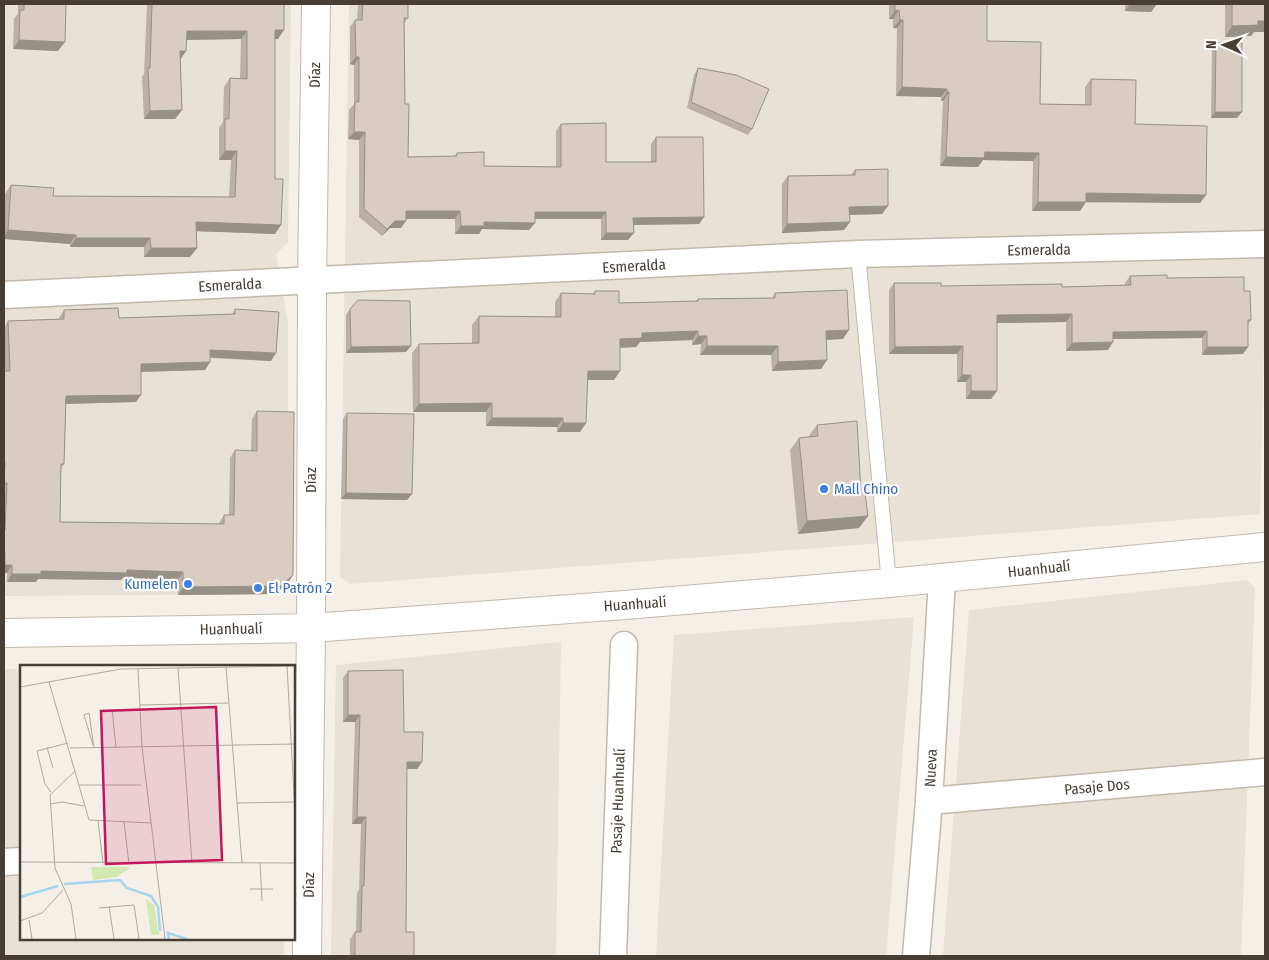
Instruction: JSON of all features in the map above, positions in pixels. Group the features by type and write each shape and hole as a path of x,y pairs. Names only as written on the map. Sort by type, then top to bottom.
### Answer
{"street":[{"name":"Díaz","path":"307,956 302,846 311,628 312,281 316,4"},
{"name":"Esmeralda","path":"4,295 858,254 1265,244"},
{"name":"Huanhualí","path":"4,633 311,628 942,579 1265,547"},
{"name":"Nueva","path":"916,956 929,801 942,579"},
{"name":"Pasaje Huanhualí","path":"613,956 624,645"},
{"name":"Pasaje Dos","path":"929,801 1265,772"},
{"path":"4,862 20,861"}],"lane":[{"path":"858,254 889,583"}],"shaded area":[{"path":"4,4 291,4 288,242 276,254 288,322 288,583 275,594 4,596"},
{"path":"349,4 1265,4 1265,301 1260,514 350,584 340,577"},
{"path":"1247,580 1255,588 1241,956 943,956 969,610"},
{"path":"914,617 886,956 656,956 674,635"},
{"path":"561,642 556,956 331,956 336,665"},
{"path":"4,669 20,669 20,940 284,940 284,956 4,956"}],"building":[{"path":"24,4 66,4 65,42 19,40 20,10 24,10"},
{"path":"152,4 284,4 284,30 275,30 275,179 283,179 281,225 196,222 197,248 151,248 150,238 76,238 76,235 8,230 11,185 54,188 53,196 235,197 237,151 225,151 225,119 229,119 230,78 247,79 247,31 187,31 186,51 180,51 182,110 150,111 148,68 150,68"},
{"path":"363,4 408,4 408,18 404,18 405,104 409,104 408,157 457,156 457,153 484,152 484,166 561,167 561,124 606,123 606,162 656,162 656,137 703,137 704,217 633,218 634,233 606,233 606,212 535,212 535,223 484,222 484,226 461,226 460,211 406,211 406,221 395,221 387,229 364,209 365,132 354,132 355,102 359,102 359,57 356,57 355,20 362,20"},
{"path":"895,4 987,4 987,41 1041,42 1040,104 1091,105 1091,79 1136,80 1135,124 1207,126 1206,195 1086,193 1086,202 1038,202 1039,153 985,152 984,158 946,157 949,92 947,92 947,89 902,87 903,20 900,20 899,10 895,11"},
{"path":"1232,4 1265,4 1265,21 1258,21 1258,25 1232,26"},
{"path":"1216,43 1242,43 1242,112 1215,112"},
{"path":"698,68 736,75 769,89 752,129 691,102"},
{"path":"888,169 888,206 849,207 850,222 787,224 788,176 855,175 855,170"},
{"path":"1167,275 1167,278 1244,277 1244,291 1250,291 1251,320 1248,320 1248,347 1207,347 1207,331 1113,332 1113,342 1072,343 1072,314 997,315 997,391 971,391 971,375 962,375 963,346 895,347 894,283 941,283 941,286 1062,284 1062,287 1131,285 1130,276"},
{"path":"847,290 849,330 826,331 827,360 778,362 778,346 707,346 707,336 698,336 698,331 642,333 642,338 620,339 620,371 588,371 586,423 563,423 563,418 492,418 492,403 419,404 419,344 479,343 479,316 561,317 561,293 595,294 595,291 619,291 619,303 775,298 775,293"},
{"path":"358,300 410,301 411,346 351,347 350,309"},
{"path":"118,308 119,318 235,314 235,309 279,312 276,353 210,350 210,362 141,364 141,395 66,396 64,464 61,464 60,522 224,524 224,515 234,515 235,450 257,451 257,411 294,412 293,575 281,586 183,587 183,572 127,570 127,573 41,571 41,574 12,574 12,565 5,565 4,530 7,483 4,483 4,371 10,371 8,321 64,319 64,310"},
{"path":"347,413 414,414 412,494 346,493"},
{"name":"Mall Chino","path":"857,421 861,494 865,493 868,516 807,521 799,438 818,436 817,425"},
{"path":"403,670 404,732 423,732 422,762 407,762 406,932 414,932 414,956 355,956 355,932 361,932 366,817 357,817 360,715 348,715 348,671"}],"place":[{"name":"Mall Chino","path":"824,489"},
{"name":"Kumelen","path":"188,584"},
{"name":"El Patrón 2","path":"258,588"}]}
